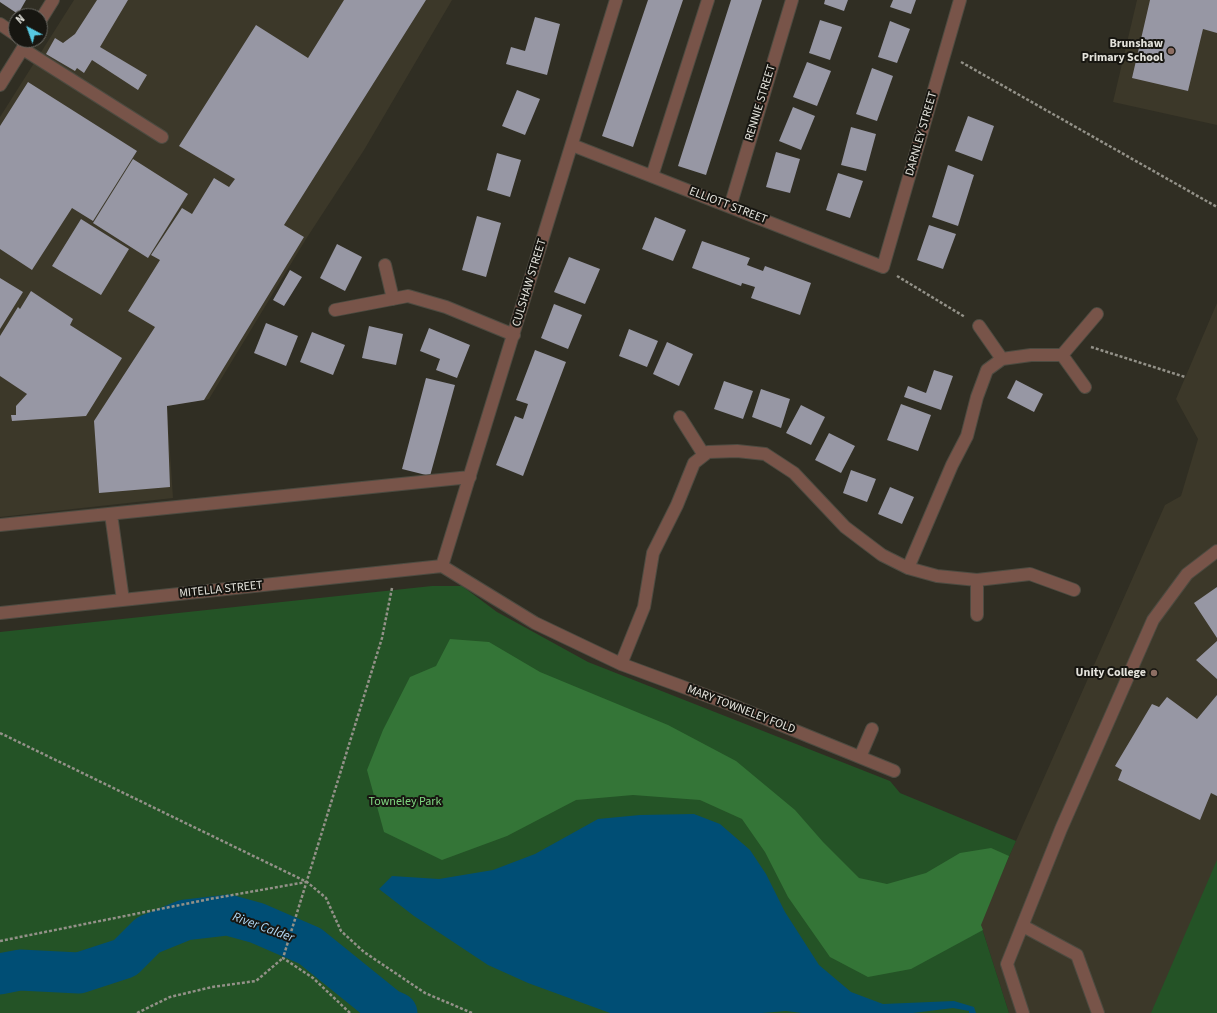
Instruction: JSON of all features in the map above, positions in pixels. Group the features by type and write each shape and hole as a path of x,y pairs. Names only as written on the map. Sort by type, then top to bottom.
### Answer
{"street":[{"name":"CULSHAW STREET","path":"442,566 616,0"},
{"path":"652,176 708,0"},
{"name":"RENNIE STREET","path":"730,207 792,0"},
{"name":"DARNLEY STREET","path":"883,267 960,0"},
{"path":"0,85 23,48"},
{"path":"33,48 162,137"},
{"name":"ELLIOTT STREET","path":"572,146 883,267"},
{"path":"385,265 393,299"},
{"path":"335,310 408,296 446,307 514,335"},
{"path":"908,568 952,464 967,436 977,397 987,370 1002,359 1031,355 1062,355 1097,314"},
{"path":"979,326 1002,359"},
{"path":"1062,355 1085,387"},
{"path":"680,417 704,456"},
{"path":"621,664 644,607 653,553 678,504 694,463 708,452 737,451 765,454 794,474 846,527 882,555 908,568 937,576 977,580 1030,574 1074,590"},
{"path":"0,525 470,477"},
{"path":"111,514 123,600"},
{"path":"1023,1013 1007,964 1061,829 1153,620 1187,574 1217,551"},
{"name":"MARY TOWNELEY FOLD","path":"442,566 535,622 621,664 732,705 894,771"},
{"name":"MITELLA STREET","path":"0,613 442,566"},
{"path":"977,580 977,615"},
{"path":"860,757 872,729"},
{"path":"1023,926 1077,955 1098,1013"}],"path":[{"path":"945,53 1217,207"},
{"path":"883,267 979,326"},
{"path":"1073,342 1185,377"},
{"path":"137,1013 170,997 212,987 256,981 283,958 382,638 392,591 394,571"},
{"path":"0,733 307,882 326,898 341,931 364,952 425,993 472,1013"},
{"path":"0,941 210,899 307,882"},
{"path":"283,958 312,978 350,1013"}],"shaded area":[{"path":"74,0 452,0 364,150 306,239 209,399 167,406 173,498 0,517 0,117 44,48 48,48 48,41"},
{"name":"Brunshaw Primary School","path":"1137,0 1217,0 1217,125 1113,102"},
{"name":"Unity College","path":"1217,303 1217,1013 1009,1013 980,922 1165,505 1181,496 1198,439 1176,399"}],"green space":[{"name":"Towneley Park","path":"432,586 462,586 497,612 588,662 890,781 900,793 1016,841 980,922 1009,1013 0,1013 0,632"},
{"path":"450,639 489,642 540,672 668,725 736,761 795,810 823,842 859,878 887,884 926,873 960,853 991,848 1009,856 981,925 983,930 911,969 868,977 830,957 788,897 765,852 742,819 700,800 633,795 576,800 507,836 442,860 384,832 367,770 383,730 410,677 436,666"},
{"path":"1217,860 1217,1013 1151,1013"}],"water":[{"path":"694,814 720,824 750,850 766,874 785,912 819,965 851,992 883,1004 954,1001 974,1007 976,1013 969,1013 969,1011 953,1008 913,1013 802,1013 786,1011 762,1013 610,1013 528,983 488,965 414,916 379,889 392,876 439,879 493,870 535,854 598,819 640,815"}],"building":[{"path":"0,0 26,0 21,8 9,8 0,2"},
{"path":"97,0 128,0 100,47 147,75 138,90 92,60 84,73 77,68 75,71 46,54 55,38 63,43 75,34"},
{"path":"344,0 426,0 284,225 304,237 204,400 167,406 170,487 99,493 94,421 155,327 128,311 160,260 151,255 182,208 192,214 214,178 229,187 235,179 179,146 256,25 308,58"},
{"path":"648,0 683,0 633,147 602,136"},
{"path":"731,0 762,0 706,175 678,166"},
{"path":"825,0 848,0 844,11 824,4"},
{"path":"893,0 916,0 911,14 890,7"},
{"path":"1150,0 1217,0 1217,33 1203,29 1188,91 1132,78"},
{"path":"535,17 560,24 547,75 506,64 511,47 525,51"},
{"path":"820,20 842,27 830,60 809,53"},
{"path":"890,21 910,29 897,63 878,57"},
{"path":"807,62 831,71 817,106 793,97"},
{"path":"872,68 893,76 877,121 856,114"},
{"path":"28,82 137,151 93,221 72,208 32,270 0,249 0,126"},
{"path":"517,90 540,99 525,135 502,126"},
{"path":"793,107 815,116 801,150 779,141"},
{"path":"968,116 994,126 982,161 955,151"},
{"path":"851,127 876,134 866,171 841,165"},
{"path":"776,152 800,159 790,193 766,187"},
{"path":"497,153 521,160 510,197 487,190"},
{"path":"133,159 188,194 148,258 93,223"},
{"path":"948,165 974,175 958,226 932,217"},
{"path":"838,173 863,181 850,218 826,210"},
{"path":"477,216 501,223 486,277 462,270"},
{"path":"655,217 686,230 673,261 642,249"},
{"path":"81,219 129,249 101,295 52,266"},
{"path":"929,225 956,234 943,269 917,260"},
{"path":"702,241 750,258 747,265 763,271 765,266 811,283 800,315 751,298 755,287 742,283 741,286 692,268"},
{"path":"337,244 362,257 345,291 320,278"},
{"path":"569,257 600,269 585,304 554,292"},
{"path":"290,270 302,277 284,306 273,300"},
{"path":"0,278 23,292 0,329"},
{"path":"31,291 73,319 70,325 122,358 86,416 12,421 11,415 16,415 16,406 27,394 0,376 0,336 18,307 20,309"},
{"path":"554,304 582,315 568,349 541,338"},
{"path":"266,323 298,336 286,366 254,353"},
{"path":"369,326 403,334 396,365 362,358"},
{"path":"429,328 470,345 457,378 436,370 440,359 420,351"},
{"path":"629,329 658,341 647,367 619,356"},
{"path":"312,332 345,345 333,375 300,362"},
{"path":"667,342 693,354 679,386 653,374"},
{"path":"535,350 566,362 523,476 496,465 515,416 523,419 528,404 516,400"},
{"path":"934,370 953,376 941,410 904,397 908,386 926,393"},
{"path":"426,378 455,385 430,476 402,469"},
{"path":"1016,380 1043,394 1034,412 1007,398"},
{"path":"724,381 753,391 743,419 714,409"},
{"path":"761,389 790,399 781,428 752,417"},
{"path":"901,404 931,415 918,451 887,440"},
{"path":"801,405 825,417 811,445 786,433"},
{"path":"829,433 855,446 841,473 815,460"},
{"path":"851,470 876,479 867,502 843,493"},
{"path":"890,487 914,497 902,524 878,514"},
{"path":"1217,587 1217,638 1194,603"},
{"path":"1217,641 1217,679 1196,660"},
{"path":"1217,695 1217,796 1211,793 1200,820 1118,780 1122,770 1115,766 1152,704 1159,707 1167,697 1197,719"}],"waterway":[{"name":"River Calder","path":"0,974 20,970 79,973 125,958 148,935 185,920 228,915 257,923 310,946 388,1009 397,1013"}],"place":[{"name":"Brunshaw Primary School","path":"1171,51"},
{"name":"Unity College","path":"1154,673"}]}
